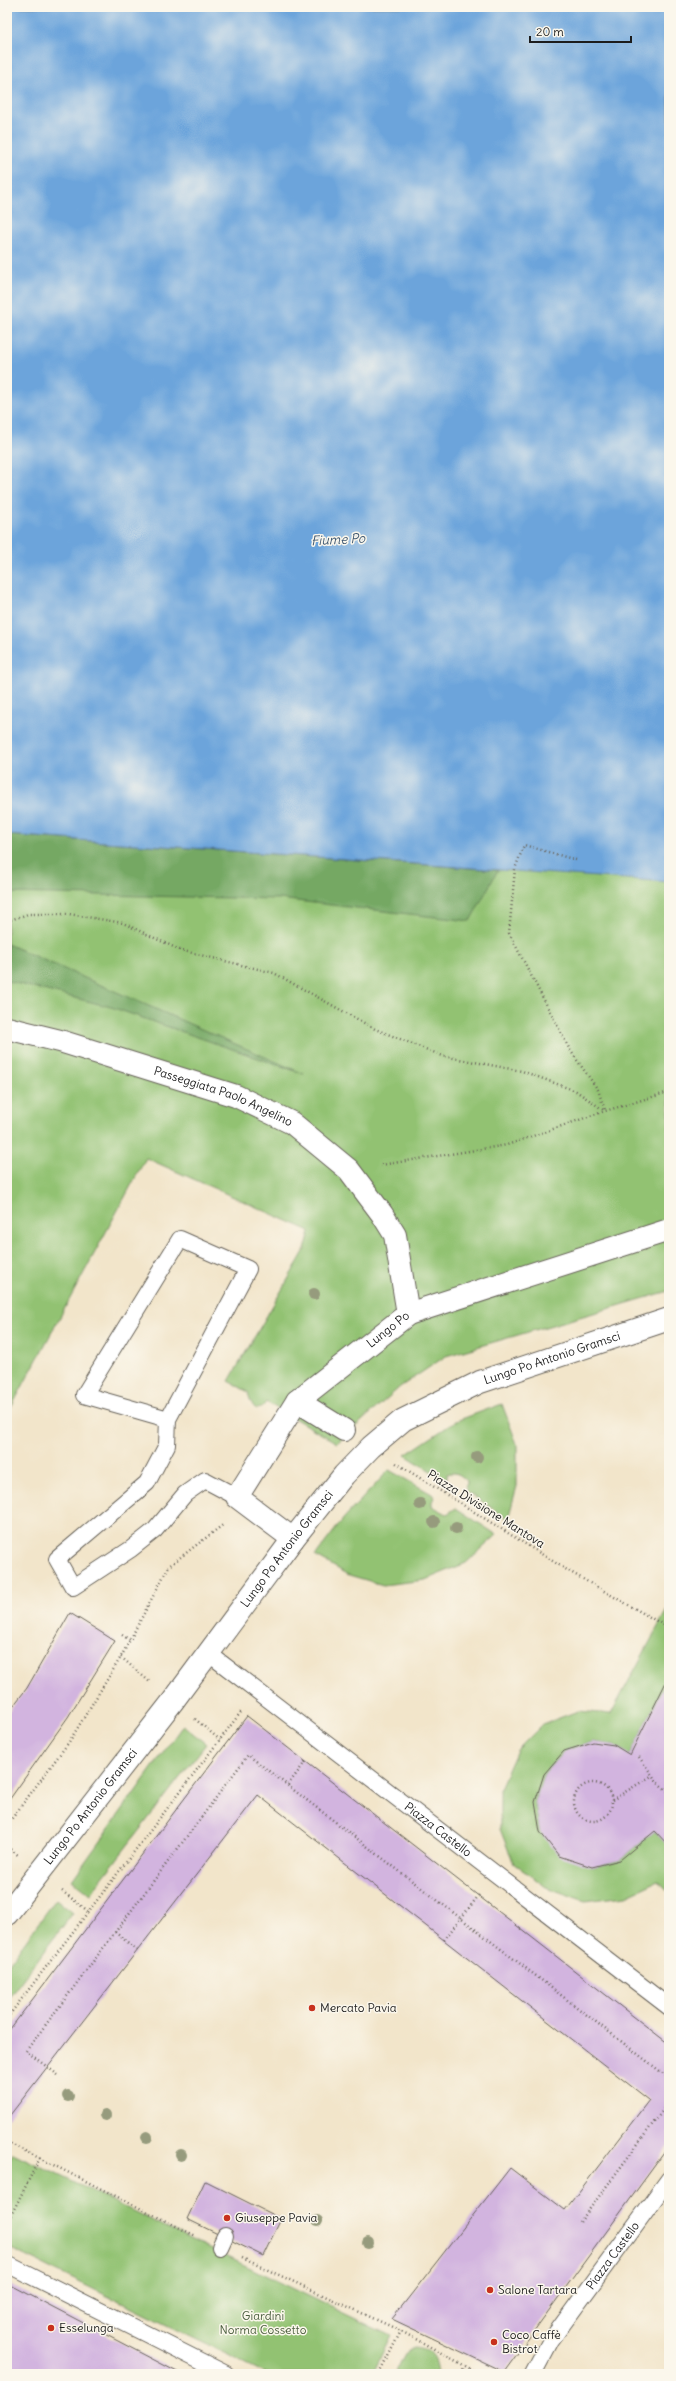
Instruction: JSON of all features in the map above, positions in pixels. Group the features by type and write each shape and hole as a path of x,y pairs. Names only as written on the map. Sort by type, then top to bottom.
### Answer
{"street":[{"name":"Passeggiata Paolo Angelino","path":"7,1028 60,1041 236,1096 292,1123 349,1170 382,1214 395,1235 408,1314"},
{"name":"Lungo Po","path":"243,1501 296,1401 408,1314 669,1230"},
{"name":"Lungo Po Antonio Gramsci","path":"7,1914 208,1653 293,1539 344,1475 371,1447 403,1420 480,1382 669,1319"},
{"path":"296,1401 344,1430"},
{"path":"243,1501 293,1539"}],"lane":[{"path":"168,1419 84,1395 180,1239 248,1270 168,1419 167,1445 146,1483 57,1559 73,1587 131,1549 155,1530 186,1494 205,1480 243,1501"},
{"name":"Piazza Castello","path":"208,1653 669,2007"},
{"name":"Piazza Castello","path":"533,2374 551,2340 669,2179"},
{"path":"7,2264 226,2374"}],"path":[{"path":"576,860 524,845 515,869 509,933 570,1050 598,1090 605,1111"},
{"path":"7,921 28,914 69,914 123,923 180,950 274,973 376,1029 443,1056 522,1071 576,1091 605,1111"},
{"path":"349,1170 507,1145 605,1111 669,1092"},
{"name":"Piazza Divisione Mantova","path":"396,1463 567,1570 669,1628"},
{"path":"7,1825 69,1742 121,1657 169,1566 243,1501"},
{"path":"122,1635 130,1640"},
{"path":"121,1657 155,1686"},
{"path":"7,2018 257,1690"},
{"path":"190,1715 220,1740"},
{"path":"58,2075 26,2051 248,1755 669,2078"},
{"path":"639,1757 669,1792"},
{"path":"288,1785 306,1761"},
{"path":"612,1800 607,1789 596,1783 590,1783 579,1789 574,1801 574,1808 582,1817 594,1821 606,1816 609,1812 612,1800 653,1775"},
{"path":"7,1847 18,1856"},
{"path":"62,1890 88,1911"},
{"path":"444,1940 478,1896"},
{"path":"115,1932 137,1950"},
{"path":"580,2222 669,2102"},
{"path":"7,2223 40,2158"},
{"path":"379,2374 401,2331"},
{"path":"461,2373 465,2366"}],"green space":[{"path":"7,7 669,7 669,1291 446,1356 400,1387 337,1443 266,1402 262,1407 256,1409 250,1400 248,1392 229,1381 305,1250 310,1231 146,1158 7,1415"},
{"path":"7,835 498,870 470,921 279,899 7,893"},
{"path":"7,944 304,1074 111,1007 7,981"},
{"path":"502,1404 517,1444 517,1486 508,1519 466,1491 467,1481 460,1475 450,1473 447,1474 447,1478 442,1478 405,1455 456,1421"},
{"path":"389,1470 432,1494 435,1498 432,1501 432,1506 447,1514 456,1508 497,1535 466,1563 425,1580 383,1585 349,1575 315,1556 344,1518"},
{"path":"669,1606 669,1676 630,1755 614,1745 593,1742 564,1751 544,1774 535,1802 540,1832 592,1867 620,1860 655,1831 669,1846 669,1893 658,1881 626,1896 585,1901 546,1887 513,1862 500,1829 500,1788 517,1750 543,1724 578,1711 611,1714"},
{"path":"183,1725 206,1744 90,1894 72,1880"},
{"path":"56,1899 73,1913 7,2000 7,1966"},
{"name":"Giardini Norma Cossetto","path":"13,2153 391,2336 372,2374 267,2374 7,2247 7,2165"},
{"path":"414,2348 425,2350 435,2358 438,2374 395,2374 404,2355"}],"water":[{"name":"Fiume Po","path":"7,7 669,7 669,882 7,835"}],"building":[{"path":"70,1613 115,1641 68,1717 7,1803 7,1714 27,1688"},
{"path":"669,1676 669,1846 655,1831 620,1860 592,1867 559,1856 540,1832 535,1802 544,1774 564,1751 593,1742 614,1745 630,1755"},
{"path":"247,1716 669,2044 669,2146 504,2372 392,2319 510,2168 565,2210 649,2100 258,1795 7,2119 7,2033"},
{"path":"205,2181 281,2219 263,2256 187,2219"},
{"name":"Esselunga","path":"7,2283 181,2374 7,2374"}],"place":[{"name":"Mercato Pavia","path":"312,2008"},
{"name":"Giuseppe Pavia","path":"227,2218"},
{"name":"Salone Tartara","path":"490,2290"},
{"name":"Esselunga","path":"51,2328"},
{"name":"Coco Caffè Bistrot","path":"494,2342"}]}
